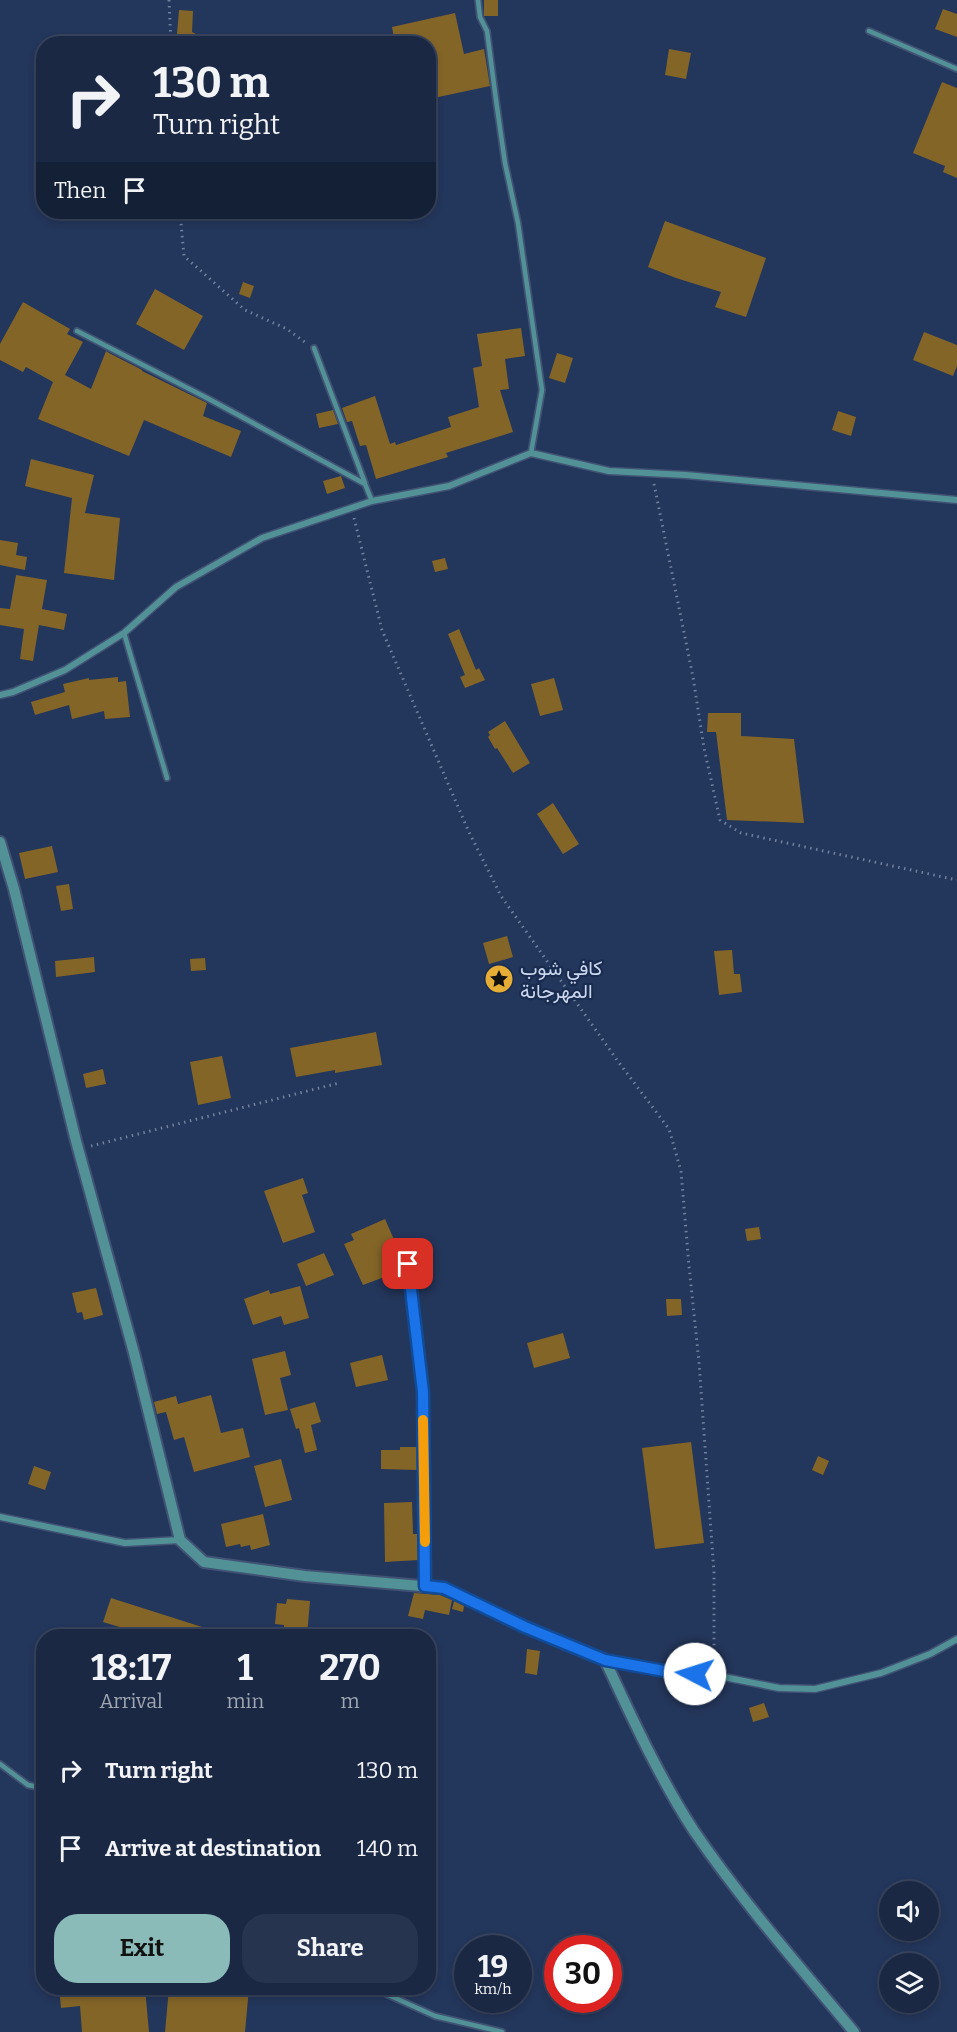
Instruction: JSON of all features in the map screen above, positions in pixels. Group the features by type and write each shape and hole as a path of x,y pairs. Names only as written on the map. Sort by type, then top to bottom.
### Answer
{"street":[{"path":"0,695 13,692 65,670 124,633 176,587 262,538 372,501 449,486 531,453 609,471 686,475 915,498 957,500"},
{"path":"0,842 14,888 78,1149 134,1353 180,1540 204,1563 305,1576 444,1588 525,1627 605,1660 675,1673 714,1675 778,1688 815,1689 881,1673 930,1654 957,1639"},
{"path":"408,1264 423,1392 425,1586"},
{"path":"0,1517 125,1543 180,1540"},
{"path":"605,1660 639,1735 694,1831 760,1918 854,2032"}],"lane":[{"path":"478,0 480,17 487,31 542,390 531,453"},
{"path":"869,31 957,69"},
{"path":"77,331 207,398 365,484"},
{"path":"314,348 372,501"},
{"path":"124,633 167,778"},
{"path":"0,1764 28,1785 36,1787"},
{"path":"388,1995 435,2016 502,2032"}],"path":[{"path":"169,0 171,36"},
{"path":"180,219 183,256 245,310 287,329 314,348"},
{"path":"653,474 654,492 665,536 693,677 704,748 720,820 741,833 957,880"},
{"path":"352,507 382,630 468,830 501,896 617,1060 669,1129 681,1171 688,1266 699,1362 714,1573 714,1675"},
{"path":"78,1149 339,1083"}],"building":[{"path":"484,0 498,0 498,16 484,16"},
{"path":"943,9 957,14 957,37 935,29"},
{"path":"179,10 193,11 192,32 200,36 176,36"},
{"path":"455,13 464,54 484,49 490,86 436,98 436,36 394,36 392,27"},
{"path":"669,49 691,53 686,79 665,75"},
{"path":"942,82 957,88 957,178 943,172 945,166 913,153"},
{"path":"665,221 766,258 746,317 715,307 721,292 648,267"},
{"path":"243,282 254,286 250,298 239,294"},
{"path":"155,289 203,316 184,350 136,324"},
{"path":"23,302 70,329 67,334 83,342 65,375 91,389 106,351 207,403 203,416 241,431 231,457 144,420 129,456 38,419 53,382 26,367 23,372 0,360 0,344"},
{"path":"521,328 525,356 505,359 509,389 500,390 513,432 446,453 448,457 376,479 366,445 360,446 352,421 347,422 342,408 375,396 390,444 395,442 396,445 451,427 448,417 479,407 473,368 482,366 477,334"},
{"path":"924,332 957,345 957,366 953,376 913,360"},
{"path":"557,353 573,358 565,383 549,378"},
{"path":"333,410 338,424 319,428 316,414"},
{"path":"838,411 856,417 851,436 832,430"},
{"path":"31,459 94,475 85,513 120,518 114,580 64,573 72,498 25,486"},
{"path":"341,476 345,488 327,494 323,481"},
{"path":"0,540 18,543 16,555 27,557 25,570 0,565"},
{"path":"445,558 448,569 435,572 432,561"},
{"path":"16,575 47,580 42,609 67,614 64,630 39,625 33,661 20,659 24,629 0,625 0,608 10,609"},
{"path":"459,629 476,670 479,668 485,680 465,688 460,677 465,675 448,634"},
{"path":"118,677 118,682 126,681 130,717 105,719 104,711 72,719 69,705 35,715 31,702 65,692 63,684 89,678 89,680"},
{"path":"554,678 563,710 540,716 531,684"},
{"path":"708,713 741,713 741,736 794,739 804,823 727,820 716,732 707,732"},
{"path":"505,721 530,763 513,773 488,737 490,735 488,732"},
{"path":"553,803 579,844 563,854 537,814"},
{"path":"52,846 58,872 25,879 19,853"},
{"path":"69,884 73,909 61,911 56,886"},
{"path":"507,936 513,957 489,964 483,943"},
{"path":"732,950 734,974 740,974 742,992 719,995 714,951"},
{"path":"94,957 95,972 56,977 55,961"},
{"path":"205,958 206,970 191,971 190,959"},
{"path":"376,1032 382,1065 296,1077 290,1048"},
{"path":"222,1056 231,1098 198,1105 190,1062"},
{"path":"103,1069 106,1084 86,1088 83,1074"},
{"path":"303,1178 308,1193 302,1195 315,1232 283,1243 264,1191"},
{"path":"385,1219 399,1251 396,1253 403,1270 363,1285 344,1244 354,1240 351,1234"},
{"path":"759,1227 761,1239 747,1241 745,1229"},
{"path":"324,1253 334,1275 306,1286 297,1264"},
{"path":"300,1286 309,1318 284,1325 281,1316 253,1325 244,1299 269,1290 270,1294"},
{"path":"96,1288 103,1315 84,1320 82,1312 77,1313 72,1293"},
{"path":"666,1299 681,1299 682,1315 667,1316"},
{"path":"563,1333 570,1358 534,1368 527,1343"},
{"path":"285,1351 291,1375 280,1378 288,1410 265,1415 252,1359"},
{"path":"382,1355 388,1380 356,1387 350,1363"},
{"path":"211,1395 221,1433 243,1428 250,1457 194,1472 184,1437 174,1440 166,1412 157,1414 154,1402 176,1396 178,1404"},
{"path":"315,1402 321,1422 311,1425 317,1450 305,1453 299,1428 296,1429 290,1409"},
{"path":"691,1442 704,1543 655,1549 642,1448"},
{"path":"400,1447 418,1447 417,1470 381,1469 381,1450 400,1450"},
{"path":"818,1456 829,1461 823,1475 812,1470"},
{"path":"281,1459 292,1500 265,1507 254,1466"},
{"path":"34,1466 51,1472 45,1490 28,1484"},
{"path":"412,1502 413,1534 419,1534 419,1560 385,1562 384,1503"},
{"path":"263,1514 270,1545 251,1550 250,1545 241,1547 240,1544 226,1547 221,1524"},
{"path":"414,1593 440,1595 452,1600 449,1615 425,1610 423,1619 408,1616"},
{"path":"111,1598 208,1629 126,1629 103,1622"},
{"path":"287,1599 310,1601 308,1629 284,1629 284,1625 275,1624 277,1603 286,1604"},
{"path":"454,1601 464,1606 463,1612 452,1609"},
{"path":"527,1649 540,1651 537,1675 525,1673"},
{"path":"764,1703 769,1717 753,1722 749,1708"},
{"path":"60,1995 146,1995 149,2032 82,2032 80,2006 61,2008"},
{"path":"168,1995 248,1995 245,2032 165,2032"}],"slow traffic":[{"path":"423,1420 425,1542"}],"place":[{"name":"كافي شوب المهرجانة","path":"499,979"}],"route":[{"path":"408,1264 423,1392 425,1586 444,1588 588,1655 675,1673 695,1674"}]}
